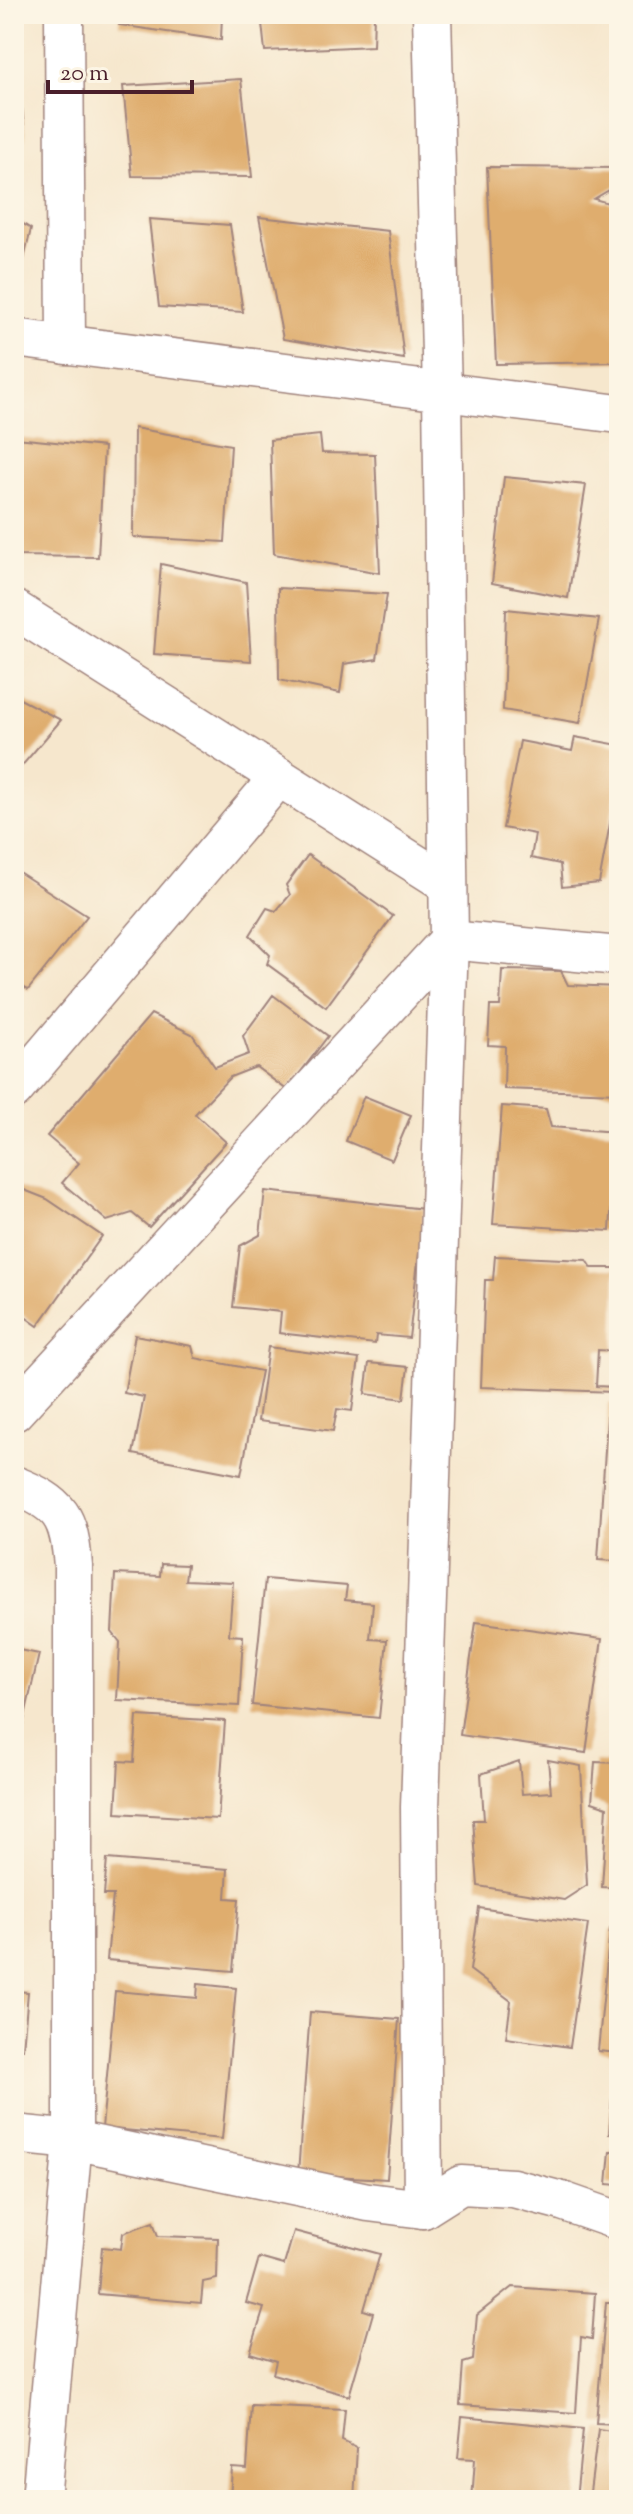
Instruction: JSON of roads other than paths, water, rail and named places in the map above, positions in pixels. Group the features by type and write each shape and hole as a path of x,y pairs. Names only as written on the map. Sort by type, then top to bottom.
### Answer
{"street":[{"path":"64,14 66,345"},
{"path":"423,2209 420,1807 449,940 442,392 432,14"},
{"path":"14,338 619,414"},
{"path":"14,609 446,883"},
{"path":"14,1090 279,777"},
{"path":"449,940 619,956"},
{"path":"14,1412 449,940"},
{"path":"14,1485 41,1496 59,1512 70,1530 73,1566 73,2140 41,2500"},
{"path":"14,2134 73,2140 368,2202 423,2209 461,2185 513,2188 619,2221"}]}
